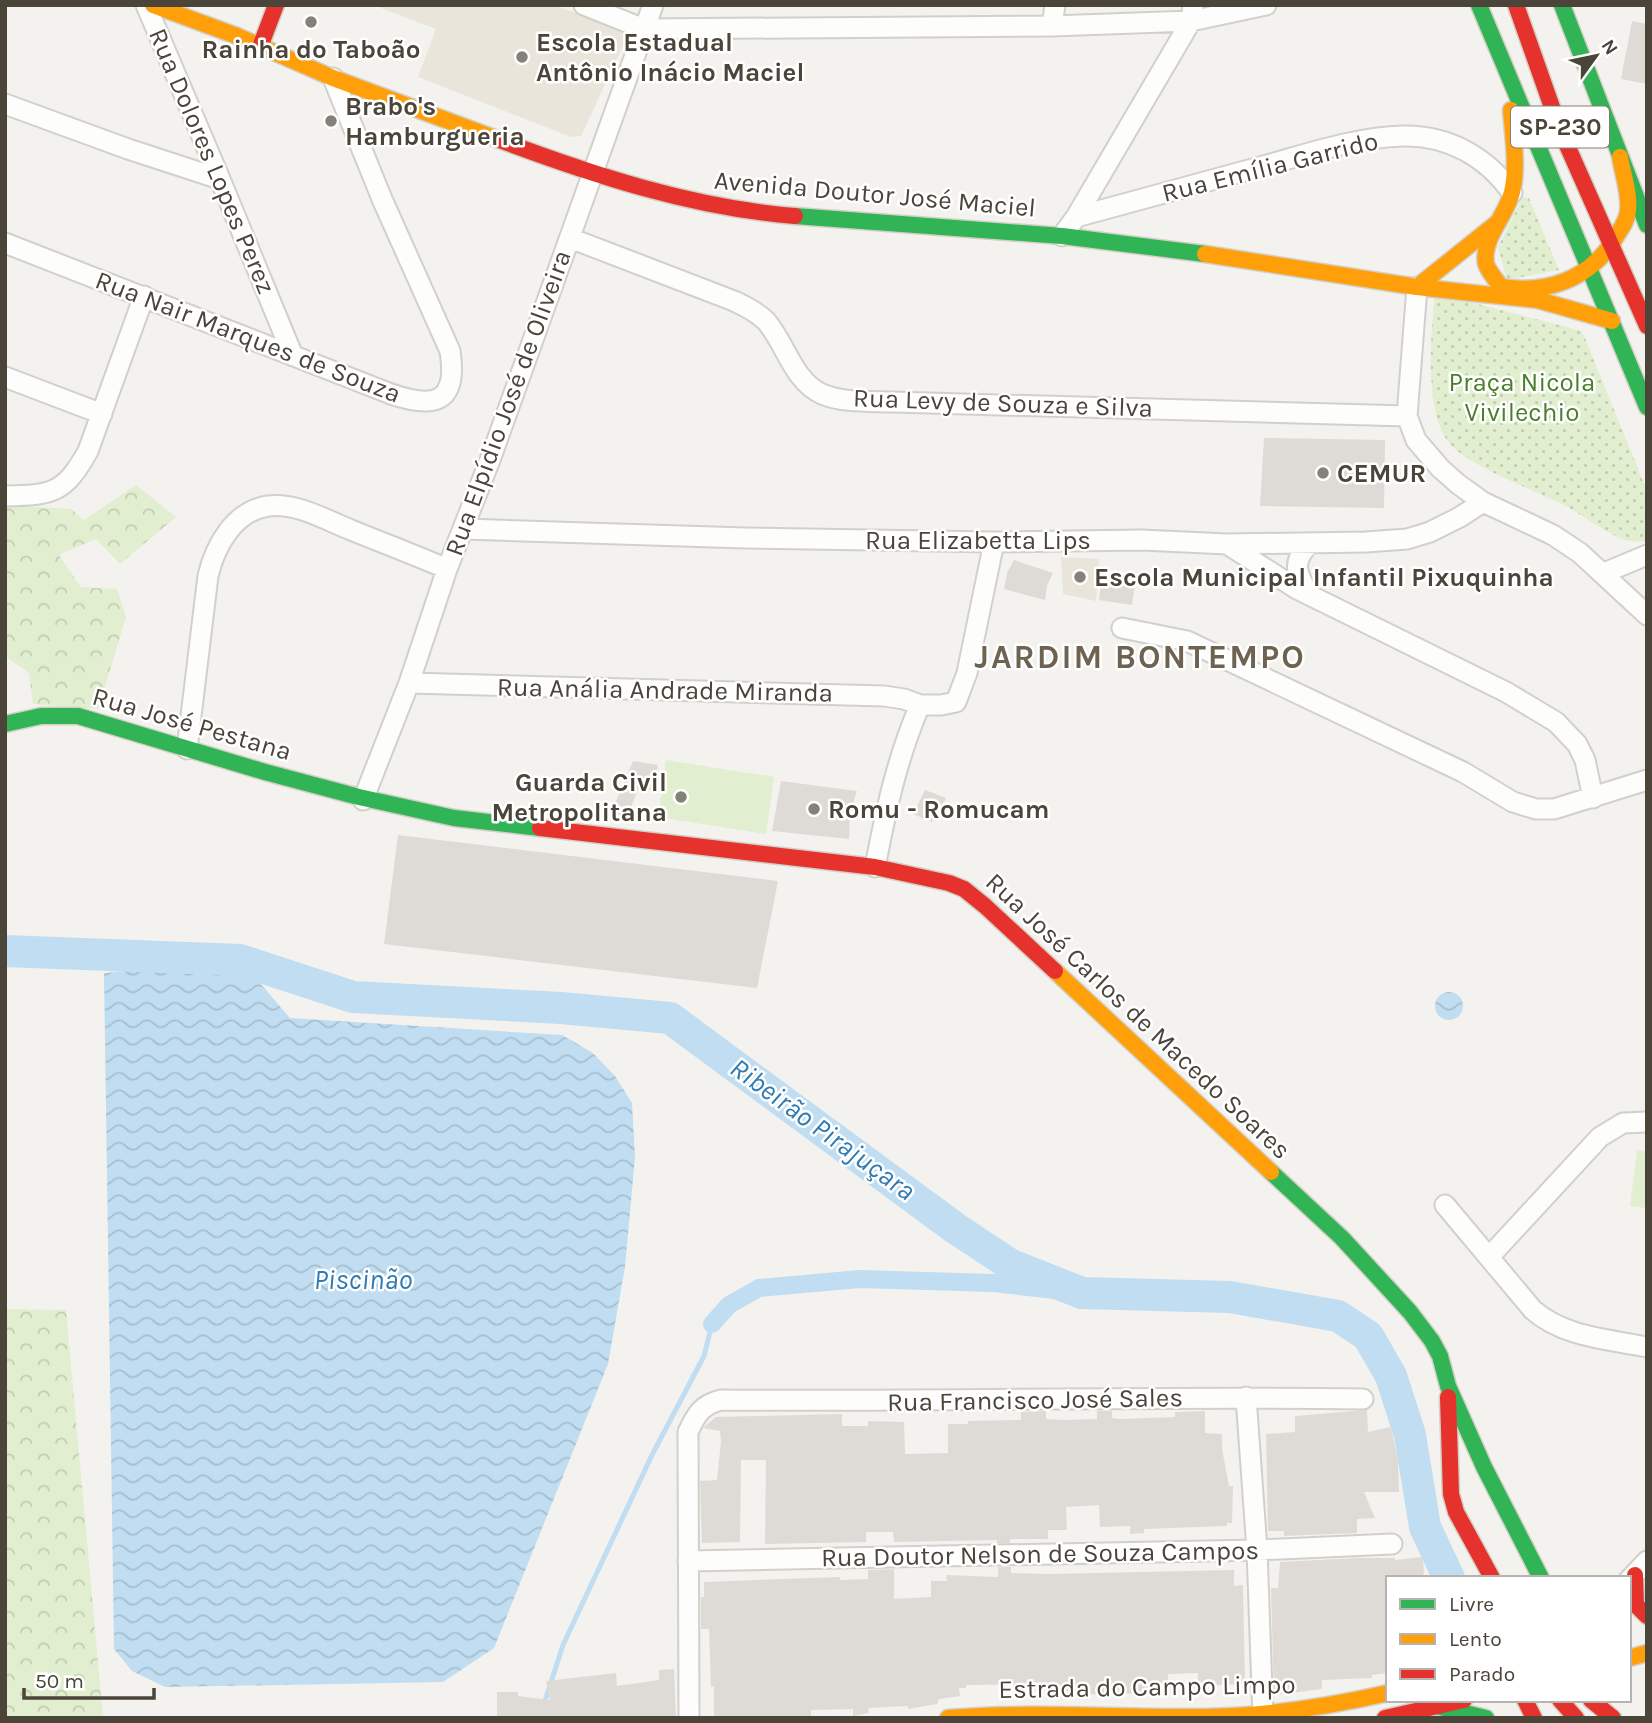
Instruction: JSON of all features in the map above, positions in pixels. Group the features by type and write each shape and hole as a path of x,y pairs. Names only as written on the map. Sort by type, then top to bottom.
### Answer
{"main road":[{"name":"Avenida Doutor José Maciel","path":"153,5 237,36 332,78 591,173 692,200 748,212 1062,236 1233,258 1417,287 1538,300 1612,321"},
{"path":"260,47 276,5"},
{"name":"SP-230","path":"1479,5 1510,86 1647,407"},
{"name":"SP-230","path":"1516,5 1550,103 1610,247 1647,326"},
{"path":"1562,5 1647,225"},
{"path":"1510,86 1514,148 1512,193 1487,250 1486,265 1502,287 1532,291 1564,284 1590,270"},
{"name":"Avenida Doutor José Maciel","path":"1538,300 1573,290 1580,285 1610,247 1627,217 1627,195 1620,157"},
{"path":"1417,287 1497,223"},
{"path":"1612,321 1638,344"},
{"name":"Rua José Pestana","path":"5,724 39,715 62,713 78,716 363,800"},
{"name":"Rua José Carlos de Macedo Soares","path":"363,800 454,818 875,867 949,883 964,889 1365,1261 1432,1341 1440,1356 1448,1386 1484,1467 1540,1576"},
{"name":"Rua José Carlos de Macedo Soares","path":"1448,1386 1450,1475 1456,1512 1491,1576"},
{"path":"1450,1475 1460,1461 1470,1457 1480,1461 1484,1467"},
{"path":"1637,1572 1636,1605 1644,1623"},
{"name":"Estrada do Campo Limpo","path":"948,1718 1005,1713 1263,1716 1313,1710 1386,1693"},
{"path":"1397,1717 1455,1702"},
{"path":"1526,1702 1534,1718"},
{"path":"1562,1702 1576,1718"},
{"path":"1593,1702 1613,1718"},
{"path":"1437,1706 1486,1718"}],"street":[{"name":"Rua Dolores Lopes Perez","path":"146,5 293,356"},
{"path":"584,5 644,29 1052,26 1266,5"},
{"name":"Rua Elpídio José de Oliveira","path":"363,800 409,683 447,569 464,529 653,5"},
{"path":"1052,26 1055,5"},
{"path":"1062,236 1192,13"},
{"name":"Rua Nair Marques de Souza","path":"5,243 401,398 429,403 439,398 450,385 453,372 450,351 382,199 332,78"},
{"path":"5,104 220,179"},
{"name":"Rua Emília Garrido","path":"1076,216 1305,155 1369,140 1404,136 1444,142 1469,153 1498,174 1512,193"},
{"name":"Rua Levy de Souza e Silva","path":"570,238 734,300 753,310 765,320 796,370 810,385 823,394 840,398 893,402 1407,416"},
{"path":"1417,287 1407,416 1416,440 1458,484 1483,502 1553,535 1604,573 1647,615"},
{"path":"5,496 50,493 69,479 88,451 144,296"},
{"path":"5,377 102,414"},
{"name":"Rua Elizabetta Lips","path":"464,529 745,538 1310,543 1407,539 1430,532 1483,502"},
{"path":"187,749 212,556 226,531 239,520 266,506 297,509 447,569"},
{"name":"Rua Anália Andrade Miranda","path":"409,683 884,696 920,705 956,702 967,673 993,542"},
{"path":"1309,594 1296,566 1301,551 1310,543"},
{"path":"1227,544 1297,589 1506,692 1556,722 1577,744 1585,760 1593,798"},
{"path":"1604,573 1647,555"},
{"path":"1122,628 1158,633 1187,641 1463,772 1513,802 1536,809 1554,808 1593,798 1647,780"},
{"path":"875,867 902,747 920,705"},
{"path":"1490,1256 1600,1138 1623,1123 1647,1122"},
{"path":"1445,1206 1533,1310 1546,1321 1577,1334 1647,1346"},
{"path":"1246,1398 1257,1550 1263,1716"},
{"name":"Rua Francisco José Sales","path":"688,1561 688,1432 701,1408 708,1403 721,1400 864,1402 1363,1399"},
{"name":"Rua Doutor Nelson de Souza Campos","path":"688,1561 1257,1550 1392,1544"},
{"path":"688,1561 689,1718"}],"shaded area":[{"name":"Escola Estadual Antônio Inácio Maciel","path":"373,5 553,5 624,30 627,37 581,136 571,137 418,77 436,29"},
{"name":"Escola Municipal Infantil Pixuquinha","path":"1061,557 1099,559 1096,601 1063,594"}],"green space":[{"path":"1523,197 1529,198 1559,270 1507,280 1498,247"},
{"name":"Praça Nicola Vivilechio","path":"1435,293 1582,331 1647,491 1647,541 1630,541 1617,537 1560,503 1486,469 1451,445 1436,414 1433,394 1431,350"},
{"path":"136,485 176,517 120,564 96,539 59,555 81,587 117,589 126,617 98,709 33,704 29,673 5,656 5,505 71,509 84,520"},
{"path":"666,760 774,777 766,834 658,817"},
{"path":"1637,1150 1647,1151 1647,1208 1630,1206"},
{"path":"5,1309 66,1310 103,1718 5,1718"}],"water":[{"name":"Piscinão","path":"240,960 290,1018 562,1035 593,1053 615,1076 632,1103 635,1157 625,1267 608,1364 494,1648 443,1682 165,1687 132,1671 114,1649 104,973"},
{"path":"1449,992 1459,996 1463,1006 1459,1016 1449,1020 1439,1016 1435,1006 1439,996"}],"building":[{"path":"1632,21 1647,24 1647,84 1621,79"},
{"name":"CEMUR","path":"1264,438 1385,440 1384,508 1260,506"},
{"path":"1014,560 1053,573 1045,600 1004,589 1007,573"},
{"path":"1102,574 1136,577 1132,605 1099,600"},
{"path":"633,761 658,765 653,790 638,789 626,821 609,818"},
{"name":"Romu - Romucam","path":"781,781 857,791 850,813 849,839 772,831"},
{"path":"925,790 946,798 932,822 913,814"},
{"path":"398,835 778,881 757,988 384,944"},
{"path":"1367,1410 1368,1432 1391,1427 1398,1460 1399,1492 1364,1492 1375,1518 1357,1519 1357,1533 1284,1536 1284,1531 1268,1531 1266,1434 1295,1432 1295,1416"},
{"path":"1046,1411 1046,1419 1065,1420 1097,1419 1097,1411 1112,1411 1112,1418 1120,1419 1175,1417 1175,1412 1205,1411 1205,1433 1222,1434 1229,1486 1233,1486 1232,1523 1227,1523 1227,1526 1144,1529 1144,1533 1130,1534 1130,1526 1100,1527 1099,1505 1066,1507 1067,1530 1048,1530 1048,1539 1010,1539 1010,1543 997,1543 997,1540 894,1542 893,1532 866,1532 866,1542 765,1544 766,1460 741,1460 740,1542 702,1543 700,1481 717,1480 721,1442 720,1431 703,1428 716,1417 842,1414 842,1426 868,1426 868,1421 904,1422 905,1454 948,1453 948,1424 1021,1420 1021,1412"},
{"path":"1423,1557 1424,1576 1386,1576 1386,1673 1372,1675 1372,1678 1322,1680 1322,1689 1274,1695 1271,1588 1278,1588 1280,1562 1357,1558 1395,1560"},
{"path":"998,1567 1011,1567 1011,1573 1050,1574 1234,1570 1234,1586 1243,1585 1245,1684 1198,1686 1198,1673 1168,1674 1168,1683 1156,1684 1156,1693 1054,1695 1054,1684 966,1685 966,1688 959,1688 960,1696 939,1699 937,1704 908,1709 908,1706 868,1708 869,1713 853,1716 853,1709 811,1710 811,1718 714,1718 709,1629 701,1629 704,1582 840,1577 840,1580 868,1579 868,1570 894,1569 894,1599 931,1597 931,1581 947,1581 946,1575 998,1577"},
{"path":"674,1669 676,1718 497,1718 497,1692 518,1692 518,1696 550,1700 546,1681 616,1673 617,1686 659,1680 659,1670"}],"waterway":[{"name":"Ribeirão Pirajuçara","path":"5,951 240,960 353,997 561,1008 670,1018 955,1228 1011,1265 1082,1293 1230,1297 1338,1316 1368,1336 1391,1376 1410,1435 1425,1527 1448,1576"},
{"path":"712,1324 729,1305 759,1288 860,1279 993,1283 1082,1293"},
{"path":"544,1704 563,1645 652,1455 704,1356 712,1324"}],"traffic: fast":[{"path":"1479,5 1647,407"},
{"path":"1562,5 1647,225"},
{"path":"795,216 1062,236 1205,254"},
{"path":"5,724 41,716 78,716 359,797 454,818 540,828"},
{"path":"1271,1172 1342,1238 1410,1312 1432,1341 1440,1356 1448,1386 1484,1467 1540,1576"},
{"path":"1440,1707 1486,1718"}],"traffic: slow":[{"path":"153,5 237,36 333,78 497,139"},
{"path":"1511,110 1514,183 1485,255 1487,267 1501,287 1518,289 1550,286 1579,274 1604,254 1627,215 1628,197 1620,157"},
{"path":"1417,287 1497,223"},
{"path":"1205,254 1417,287 1538,300 1612,321"},
{"path":"1055,971 1271,1172"},
{"path":"1631,1657 1647,1653"},
{"path":"948,1718 1012,1715 1250,1715 1342,1703 1386,1693"}],"traffic: jam":[{"path":"260,47 276,5"},
{"path":"1516,5 1559,127 1647,326"},
{"path":"497,139 607,177 681,198 795,216"},
{"path":"540,828 875,867 949,883 964,889 985,906 1055,971"},
{"path":"1448,1397 1451,1494 1456,1512 1491,1576"},
{"path":"1635,1575 1636,1605 1647,1616"},
{"path":"1385,1718 1455,1702"},
{"path":"1526,1702 1534,1718"},
{"path":"1562,1702 1576,1718"},
{"path":"1593,1702 1613,1718"}],"place":[{"name":"Rainha do Taboão","path":"311,22"},
{"name":"Escola Estadual Antônio Inácio Maciel","path":"522,57"},
{"name":"Brabo's Hamburgueria","path":"331,121"},
{"name":"CEMUR","path":"1323,473"},
{"name":"Escola Municipal Infantil Pixuquinha","path":"1080,577"},
{"name":"Guarda Civil Metropolitana","path":"681,797"},
{"name":"Romu - Romucam","path":"814,809"}],"district":[{"name":"JARDIM BONTEMPO","path":"1140,657"}]}
